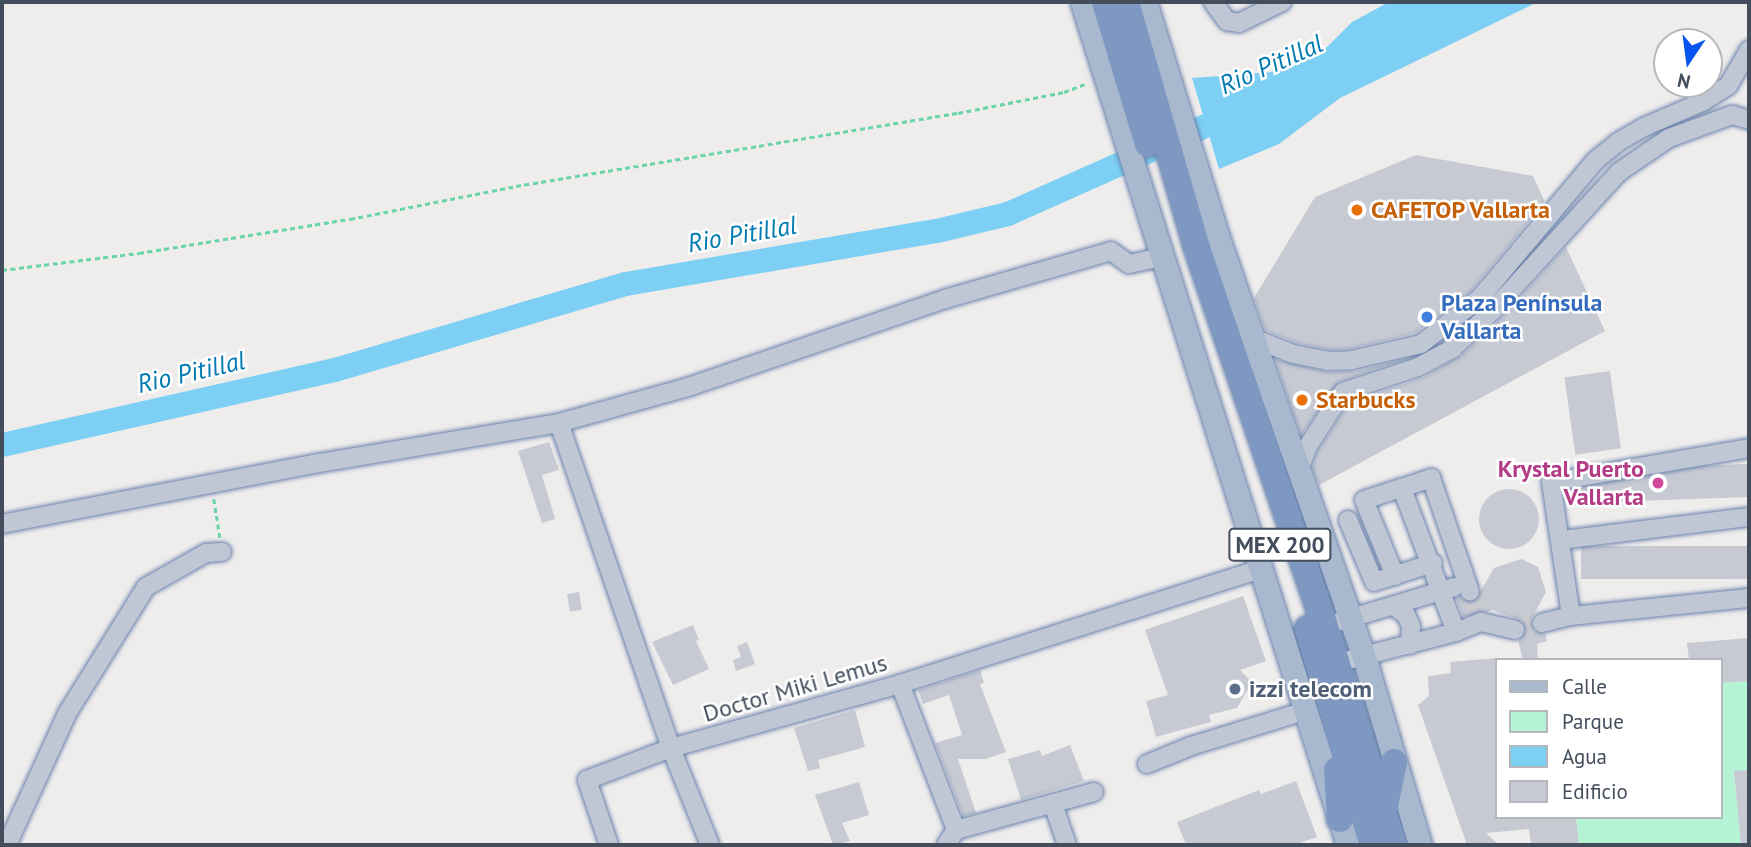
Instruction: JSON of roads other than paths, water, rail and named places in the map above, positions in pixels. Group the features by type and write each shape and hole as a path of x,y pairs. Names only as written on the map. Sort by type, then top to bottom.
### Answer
{"highway":[{"name":"MEX 200","path":"1129,12 1183,248 1327,665 1384,812 1394,845"},
{"name":"MEX 200","path":"1327,665 1318,712 1373,845"},
{"path":"1318,712 1341,799 1340,819"},
{"path":"1384,812 1394,762"}],"main road":[{"path":"1082,2 1129,12 1260,569 1318,712"},
{"path":"1183,248 1251,337 1300,467 1363,656 1420,845"},
{"path":"1340,819 1348,845"}],"street":[{"path":"1213,2 1227,21 1239,23 1282,2"},
{"path":"1343,392 1418,367 1446,352 1487,304 1522,248 1596,160 1618,142 1728,86 1749,50"},
{"path":"1251,337 1293,355 1328,361 1383,354 1421,344 1487,304 1535,264 1619,172 1669,138 1741,118 1728,86"},
{"path":"1558,202 1578,216"},
{"path":"2,524 209,484 559,423 688,387 945,299 1111,251 1129,264 1183,248"},
{"path":"1522,248 1535,264"},
{"path":"1434,334 1446,352"},
{"path":"1300,467 1308,446 1343,392 1342,377 1328,361"},
{"path":"559,423 671,748 710,845"},
{"path":"1571,616 1551,482 1749,448"},
{"path":"1316,628 1443,591 1469,587 1431,478 1364,500 1395,576"},
{"path":"1402,488 1433,564 1456,632"},
{"path":"1560,540 1749,517"},
{"path":"1348,520 1374,582 1433,564"},
{"path":"7,845 68,712 146,587 206,553 222,552"},
{"name":"Doctor Miki Lemus","path":"609,845 587,780 671,748 901,684 1260,569"},
{"path":"1542,623 1571,616 1749,598"},
{"path":"1394,606 1406,615 1411,626 1410,645"},
{"path":"1327,665 1456,632 1480,618 1515,629"},
{"path":"901,684 951,838 1094,792"},
{"path":"1147,764 1206,741 1318,712"},
{"path":"1053,804 1067,845"}],"water":[{"path":"1389,2 1538,2 1340,98 1279,144 1219,169 1192,78 1284,71 1327,47 1352,22"}],"waterway":[{"name":"Rio Pitillal","path":"2,445 335,370 626,284 937,231 1008,214 1237,112"}],"tunnel":[{"path":"1470,592 1479,614"},
{"path":"1515,630 1542,623"}],"place":[{"name":"CAFETOP Vallarta","path":"1357,210"},
{"name":"Plaza Península Vallarta","path":"1427,317"},
{"name":"Starbucks","path":"1302,400"},
{"name":"Krystal Puerto Vallarta","path":"1658,483"},
{"name":"izzi telecom","path":"1235,689"}]}
